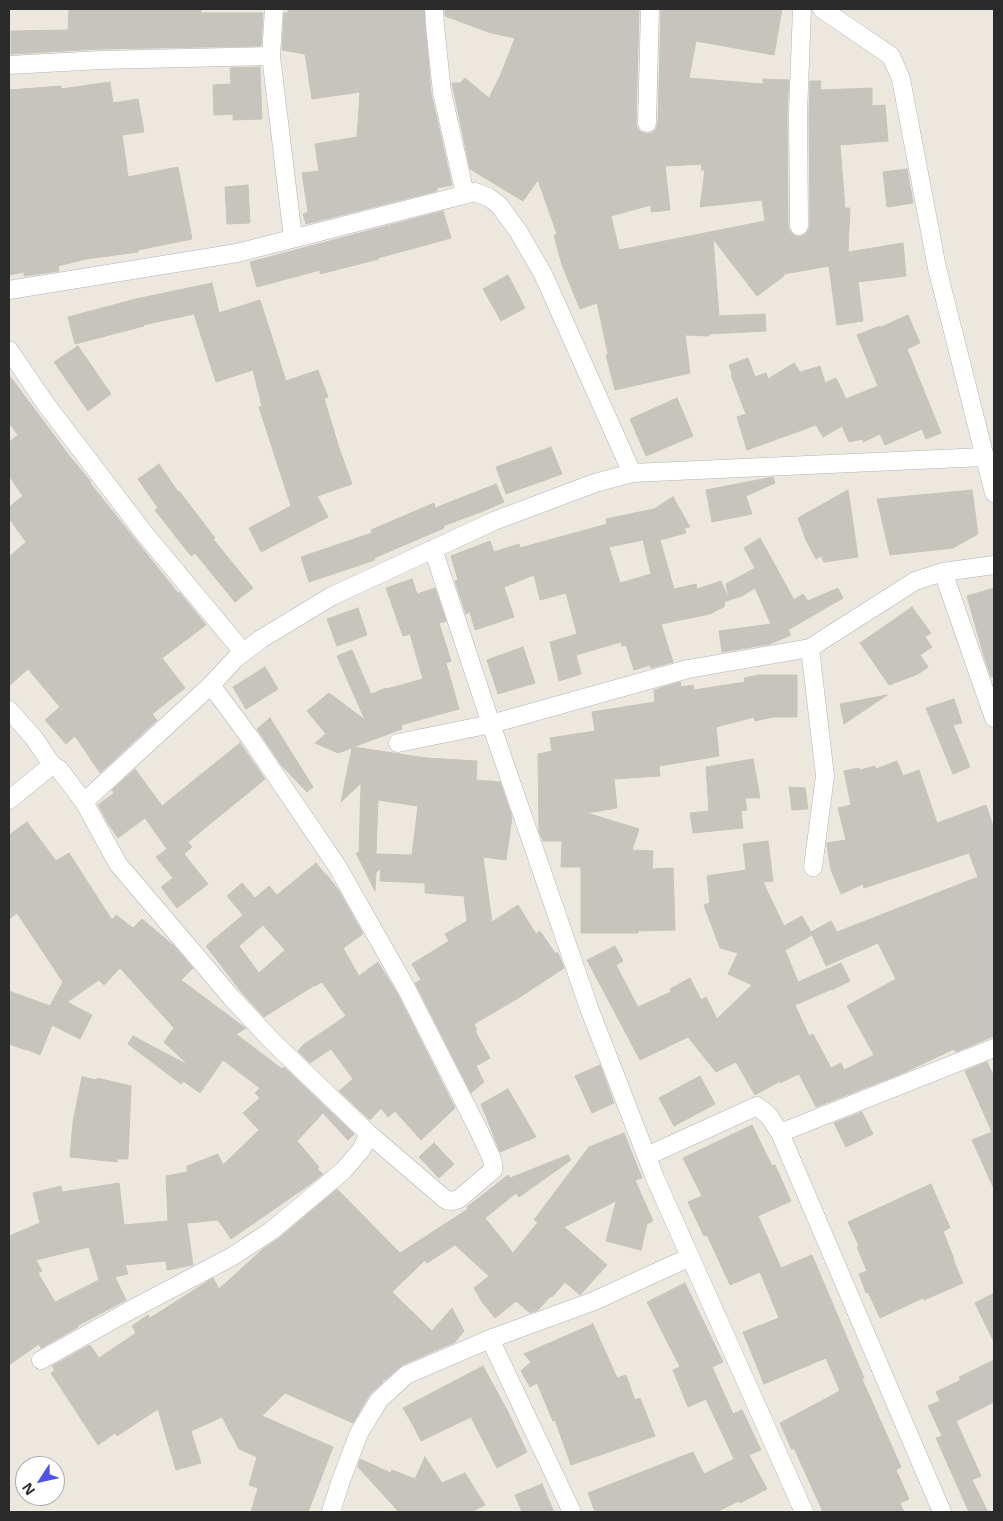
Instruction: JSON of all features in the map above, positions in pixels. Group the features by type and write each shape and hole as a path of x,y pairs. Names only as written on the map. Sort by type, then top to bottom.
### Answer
{"street":[{"path":"274,9 271,56 294,238"},
{"path":"434,9 434,26 442,92 465,194"},
{"path":"647,123 650,9"},
{"path":"799,226 798,113 802,9"},
{"path":"822,9 891,56 901,79 937,268 994,493"},
{"path":"9,65 100,60 271,56"},
{"path":"9,290 237,253 475,192 488,197 499,205 518,231 543,274 632,472"},
{"path":"9,350 45,403 144,533 244,652"},
{"path":"84,802 211,685 244,652 261,639 332,596 494,521 632,472 984,457"},
{"path":"433,550 589,1008 655,1178 804,1512"},
{"path":"398,743 491,724 688,670 810,648 915,581 943,572 994,565"},
{"path":"943,572 994,718"},
{"path":"810,648 825,776 813,867"},
{"path":"9,710 34,738 52,765 59,769 84,802 118,864 231,997 272,1041 369,1134 446,1200 459,1199 493,1170 493,1164 485,1144 411,996 337,866 251,739 211,685"},
{"path":"9,800 52,765"},
{"path":"780,1133 994,1048"},
{"path":"647,1156 757,1106 769,1116 780,1133 942,1512"},
{"path":"41,1360 233,1256 271,1231 343,1171 361,1150 369,1134"},
{"path":"331,1512 359,1433 379,1400 406,1375 490,1339 594,1301 690,1257"},
{"path":"490,1339 572,1512"}],"building":[{"path":"69,9 201,9 201,13 263,13 261,46 101,49 11,54 11,31 68,30"},
{"path":"288,9 424,9 431,93 452,185 437,188 437,191 306,224 303,214 308,212 302,173 319,171 315,144 357,137 360,92 312,99 305,54 282,50 284,13 288,13"},
{"path":"445,9 639,9 636,123 637,128 641,132 647,134 652,133 656,129 658,123 661,9 782,9 774,55 696,41 689,78 763,84 763,79 789,80 787,113 788,226 790,232 799,237 805,235 810,226 810,81 821,81 820,90 872,88 872,106 885,105 888,141 840,145 845,208 850,208 848,252 903,243 906,276 858,282 863,321 837,325 829,266 784,274 784,276 757,296 713,239 719,316 765,314 766,331 709,334 709,336 685,335 690,373 615,390 606,355 608,354 597,303 580,309 562,265 554,235 557,234 538,180 523,201 470,169 452,83 460,83 465,78 489,98 515,38 491,33 445,16","holes":["702,164 701,170 705,170 700,207 762,200 765,221 619,250 611,216 651,205 651,212 670,210 665,166"]},
{"path":"260,67 262,119 233,120 233,114 214,115 213,85 231,84 230,68"},
{"path":"110,82 113,103 138,99 144,132 122,135 128,177 178,167 192,239 138,250 138,252 86,259 58,266 59,271 24,276 24,272 9,275 9,90 61,86 61,89"},
{"path":"907,169 913,203 887,207 883,172"},
{"path":"248,185 250,223 227,224 225,187"},
{"path":"443,211 451,238 320,274 320,270 257,287 250,262"},
{"path":"508,275 525,308 501,321 483,289"},
{"path":"212,283 219,313 260,300 286,381 318,370 328,397 324,398 352,484 317,496 328,517 261,552 249,528 291,506 259,407 262,406 253,370 216,382 194,314 143,325 75,344 68,317 136,299"},
{"path":"908,315 920,343 907,349 941,433 926,439 922,429 885,445 880,434 863,442 863,439 849,442 842,426 823,437 816,425 747,450 737,417 746,414 729,365 748,358 755,377 766,373 768,379 794,363 800,372 820,366 825,383 836,378 846,399 878,386 857,335"},
{"path":"78,346 111,394 88,411 54,362"},
{"path":"9,375 90,483 206,625 162,658 185,688 152,714 157,720 100,773 75,736 66,744 45,720 60,707 28,669 9,686 9,557 26,542 9,518 9,507 23,496 9,476 9,442 18,435 9,423"},
{"path":"677,398 693,436 646,456 630,419"},
{"path":"551,447 562,474 506,494 496,467"},
{"path":"159,464 178,492 215,538 213,539 253,588 235,602 195,553 191,556 155,510 158,508 138,479"},
{"path":"773,477 775,483 746,496 752,514 712,522 706,490"},
{"path":"496,484 504,502 443,526 444,528 374,558 375,560 309,582 301,557 372,533 371,530 434,503 435,508"},
{"path":"848,490 858,557 824,562 821,556 816,559 806,540 798,518"},
{"path":"972,490 978,534 953,548 890,555 877,499"},
{"path":"673,497 690,527 684,528 686,533 660,540 674,589 696,584 697,589 721,581 729,600 724,602 725,606 710,614 661,624 673,662 651,668 650,665 634,670 626,645 622,646 621,642 576,655 581,674 559,681 550,642 577,634 566,593 540,600 534,575 504,587 514,617 475,630 470,612 466,614 455,581 458,580 451,556 490,541 494,552 519,544 520,548 607,524 606,519 654,509","holes":["643,540 651,574 620,583 609,547"]},
{"path":"760,538 794,600 803,594 808,601 838,588 843,598 788,630 791,635 770,644 722,652 719,631 771,624 755,588 742,596 729,600 726,584 755,568 744,548"},
{"path":"412,579 417,594 435,588 446,621 439,623 451,661 446,663 459,709 401,725 402,729 353,747 426,758 477,761 476,780 500,782 512,817 506,860 483,857 492,922 518,905 536,934 540,931 555,953 558,953 564,968 474,1024 477,1030 475,1031 490,1058 476,1066 484,1082 471,1093 415,983 421,980 412,964 449,941 445,934 467,921 464,896 425,893 425,883 380,881 381,869 376,872 375,891 356,853 359,853 361,783 341,802 352,748 338,753 315,743 326,734 307,711 329,693 365,720 337,656 352,650 371,694 386,688 423,679 410,634 403,636 386,588","holes":["378,800 418,806 412,855 376,854"]},
{"path":"994,588 994,676 991,677 967,596"},
{"path":"912,607 931,633 925,637 932,647 920,655 928,667 918,674 889,685 860,643"},
{"path":"358,608 367,635 337,646 327,619"},
{"path":"523,647 535,683 498,694 487,660"},
{"path":"265,667 278,689 246,709 233,687"},
{"path":"759,675 797,675 797,717 773,717 755,721 754,717 716,727 719,756 659,766 660,776 614,779 617,808 587,813 639,829 632,850 653,851 652,869 673,868 675,930 638,931 638,933 581,933 581,867 561,867 562,841 543,841 539,831 538,754 552,751 550,738 595,731 592,712 655,702 654,690 680,682 681,687 693,685 694,690 745,682 744,678"},
{"path":"887,695 844,724 840,704"},
{"path":"954,699 962,723 953,725 970,767 953,774 926,708"},
{"path":"270,718 313,787 307,792 282,766 257,729"},
{"path":"240,743 265,779 188,842 192,847 184,854 208,884 177,908 161,887 173,878 156,857 167,849 145,818 118,838 98,805 114,793 112,790 135,769 162,806"},
{"path":"753,759 760,798 745,798 747,810 741,811 743,828 693,833 690,813 709,811 706,767"},
{"path":"897,761 903,776 919,770 937,823 986,805 994,829 994,1036 956,1052 954,1049 903,1073 816,1107 799,1074 780,1083 780,1081 755,1095 736,1062 716,1072 688,1037 640,1060 587,960 615,946 623,961 616,965 638,1007 671,992 670,989 690,978 701,1000 706,997 717,1019 752,985 728,974 738,953 720,948 704,905 710,903 707,876 746,870 743,844 768,841 773,881 763,882 784,926 802,916 811,932 831,921 837,932 978,877 969,853 864,888 863,884 841,894 831,870 827,843 846,840 838,808 851,805 844,771 859,768 860,770 875,766 876,769","holes":["812,935 826,966 878,943 896,979 847,1006 874,1055 844,1070 841,1063 831,1068 813,1034 809,1036 795,1005 850,981 841,963 798,982 785,950"]},
{"path":"789,787 805,788 808,809 792,810"},
{"path":"27,822 56,861 69,853 112,920 116,915 133,928 142,919 174,946 193,968 181,980 246,1028 236,1034 282,1069 284,1067 354,1134 348,1140 323,1113 297,1141 319,1167 317,1169 323,1174 231,1239 218,1220 187,1223 193,1265 167,1270 166,1261 125,1265 128,1274 115,1277 126,1300 41,1348 39,1344 9,1365 9,1236 40,1223 33,1193 61,1186 62,1192 119,1183 124,1225 168,1221 166,1176 187,1172 187,1166 218,1154 223,1165 259,1130 243,1113 260,1098 255,1093 260,1088 223,1060 200,1093 183,1081 181,1084 128,1044 133,1036 186,1064 164,1042 174,1028 120,968 104,985 99,980 67,1002 92,1015 80,1039 52,1025 40,1055 9,1044 9,991 50,1006 63,982 17,913 9,919 9,835","holes":["89,1247 99,1280 55,1302 38,1273 42,1271 36,1260"]},
{"path":"316,863 339,891 363,934 343,948 359,976 378,962 397,993 455,1108 421,1140 395,1111 388,1117 381,1108 370,1120 339,1091 353,1079 331,1049 310,1063 298,1051 303,1045 346,1016 322,982 264,1017 243,994 206,946 243,915 227,896 242,883 255,898 269,886 277,895","holes":["263,925 285,950 259,973 239,946"]},
{"path":"987,1062 994,1077 994,1189 972,1140 992,1132 965,1071"},
{"path":"600,1065 614,1103 592,1113 575,1076"},
{"path":"700,1076 715,1104 674,1126 659,1098"},
{"path":"82,1077 97,1080 97,1078 131,1086 128,1159 117,1159 117,1162 70,1157 73,1122"},
{"path":"508,1089 536,1137 500,1152 481,1104"},
{"path":"862,1112 873,1134 846,1147 834,1123"},
{"path":"752,1125 772,1166 775,1165 791,1201 758,1216 781,1268 812,1255 864,1378 862,1379 901,1467 896,1470 909,1499 900,1503 904,1512 823,1512 794,1448 792,1450 780,1423 840,1391 826,1358 764,1384 743,1332 779,1318 760,1272 730,1285 707,1235 704,1236 688,1202 702,1196 683,1158"},
{"path":"624,1133 642,1178 635,1180 653,1221 647,1224 641,1250 606,1241 616,1201 564,1227 607,1265 580,1295 565,1282 538,1310 530,1313 516,1301 495,1318 474,1288 489,1276 455,1245 427,1263 425,1260 392,1292 432,1331 452,1308 464,1331 455,1342 402,1365 385,1380 384,1378 382,1383 370,1394 353,1423 285,1393 262,1416 333,1447 308,1512 251,1512 258,1488 249,1485 257,1457 239,1449 222,1417 191,1431 201,1463 176,1470 158,1409 117,1436 115,1433 98,1445 51,1373 55,1371 52,1366 90,1345 99,1358 136,1333 132,1326 148,1315 150,1318 213,1278 219,1289 263,1249 278,1239 337,1189 400,1253 468,1209 467,1207 508,1175 510,1178 568,1155 571,1160 519,1197 516,1193 485,1218 513,1253 538,1222 534,1220 589,1147"},
{"path":"434,1143 454,1164 439,1178 419,1157"},
{"path":"931,1184 950,1228 943,1231 963,1283 924,1300 923,1298 880,1318 868,1292 866,1293 859,1274 867,1271 857,1247 859,1246 848,1222"},
{"path":"685,1283 723,1362 712,1367 733,1414 742,1410 761,1450 749,1455 767,1489 740,1503 739,1501 716,1512 595,1512 588,1493 693,1452 704,1474 734,1459 706,1399 688,1407 673,1370 680,1367 647,1302"},
{"path":"994,1293 994,1342 975,1303"},
{"path":"593,1324 617,1378 626,1375 635,1400 640,1398 655,1436 571,1465 555,1420 553,1421 537,1383 530,1387 521,1371 531,1362 524,1354"},
{"path":"994,1360 994,1402 956,1421 981,1476 972,1480 988,1512 969,1512 936,1438 942,1436 928,1406 940,1401 936,1392 961,1380 959,1377"},
{"path":"483,1366 527,1452 497,1468 471,1417 421,1441 403,1408"},
{"path":"425,1457 442,1483 465,1473 485,1505 471,1512 399,1512 358,1467 360,1459 391,1473 392,1470 415,1479"},
{"path":"542,1484 554,1512 522,1512 515,1495"}]}
